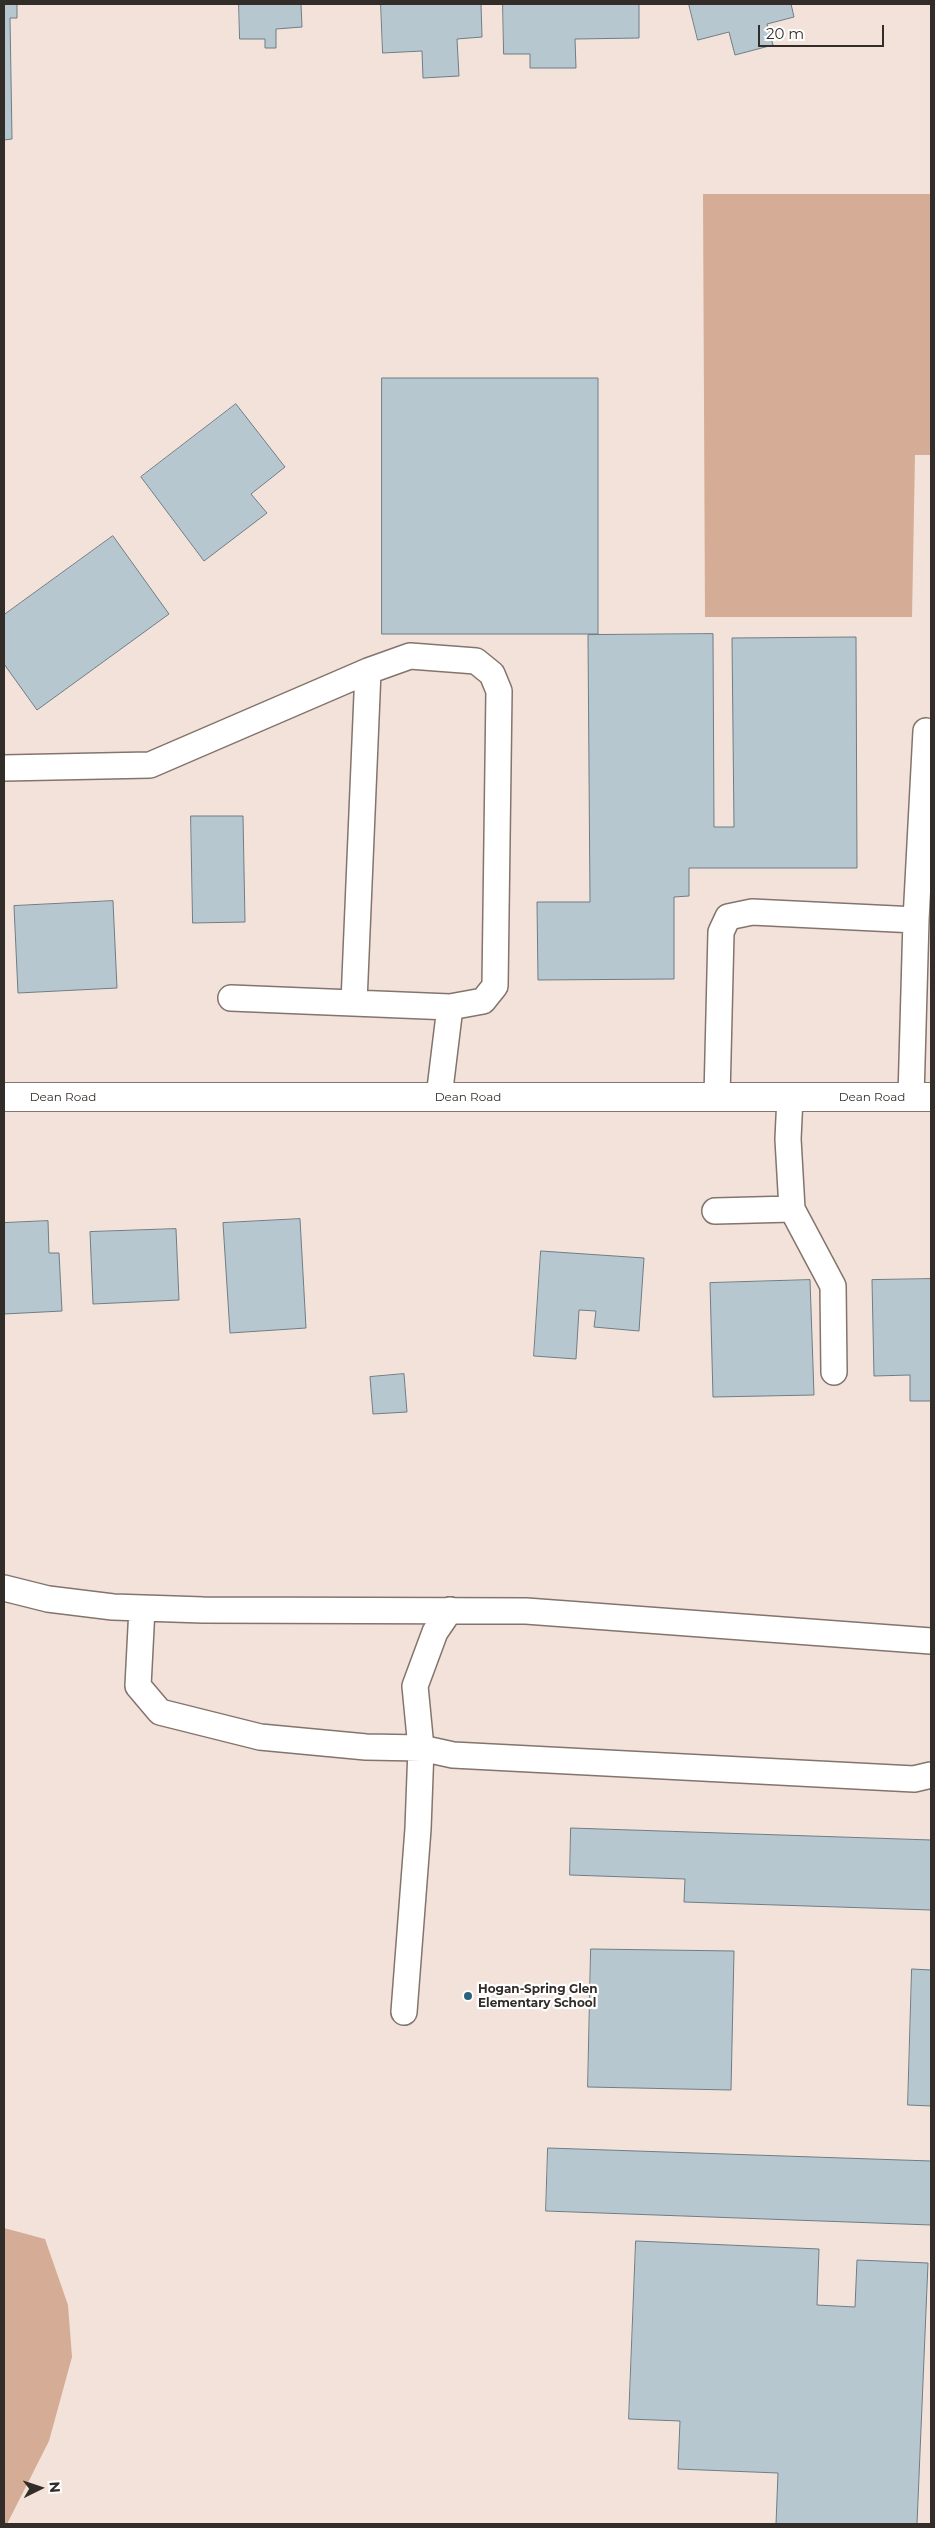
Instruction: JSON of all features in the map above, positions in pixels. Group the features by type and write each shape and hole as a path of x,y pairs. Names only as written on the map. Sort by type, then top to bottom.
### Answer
{"main road":[{"name":"Dean Road","path":"4,1097 921,1097"}],"lane":[{"path":"4,768 150,765 368,671 410,656 476,661 492,674 500,692 495,986 483,1001 450,1007 231,998"},
{"path":"354,1002 368,671"},
{"path":"921,1097 916,920 926,731"},
{"path":"717,1097 721,932 728,917 752,912 916,920"},
{"path":"439,1097 450,1007"},
{"path":"790,1097 788,1139 792,1209 833,1286 834,1372"},
{"path":"715,1211 792,1209"},
{"path":"4,1588 48,1599 142,1608 526,1611 931,1641"},
{"path":"142,1608 138,1686 160,1712 260,1737 366,1747 420,1748 453,1755 914,1779 931,1775"},
{"path":"404,2012 418,1829 420,1748 416,1686 435,1632 450,1610"}],"shaded area":[{"path":"703,194 931,194 931,455 915,455 912,617 705,617"},
{"path":"4,2228 45,2239 68,2305 72,2357 49,2441 7,2524 4,2524"}],"building":[{"path":"4,4 17,4 17,18 10,18 12,139 4,140"},
{"path":"239,4 301,4 302,27 276,29 276,48 265,48 265,39 240,39"},
{"path":"381,4 481,4 482,37 457,39 459,76 423,78 422,51 383,53"},
{"path":"503,4 639,4 639,38 575,39 576,68 530,68 530,54 504,54"},
{"path":"689,4 791,4 794,17 767,24 773,45 735,55 729,32 698,40"},
{"path":"382,378 598,378 598,634 382,634"},
{"path":"236,404 285,467 251,494 267,513 204,561 141,477"},
{"path":"113,536 169,614 37,710 4,664 4,615"},
{"path":"713,634 714,827 734,827 732,638 856,637 857,868 689,868 689,896 674,897 674,979 538,980 537,902 590,902 588,635"},
{"path":"191,816 243,816 245,922 193,923"},
{"path":"113,901 117,988 18,993 14,906"},
{"path":"300,1219 306,1328 230,1333 223,1223"},
{"path":"48,1221 49,1253 59,1253 62,1311 4,1314 4,1223"},
{"path":"176,1229 179,1300 93,1304 90,1232"},
{"path":"541,1251 644,1258 639,1331 594,1327 596,1311 579,1310 576,1359 534,1356"},
{"path":"931,1279 931,1401 910,1401 910,1375 874,1376 872,1280"},
{"path":"810,1280 814,1395 713,1397 710,1283"},
{"path":"404,1374 407,1412 373,1414 370,1377"},
{"path":"571,1828 931,1840 931,1910 684,1902 685,1879 570,1875"},
{"path":"591,1949 734,1951 731,2090 588,2087"},
{"path":"912,1969 931,1970 931,2106 908,2105"},
{"path":"548,2148 931,2161 931,2225 546,2211"},
{"path":"636,2241 819,2249 817,2305 855,2307 857,2260 928,2263 917,2524 776,2524 778,2473 678,2469 680,2421 629,2419"}],"place":[{"name":"Hogan-Spring Glen Elementary School","path":"468,1996"}]}
